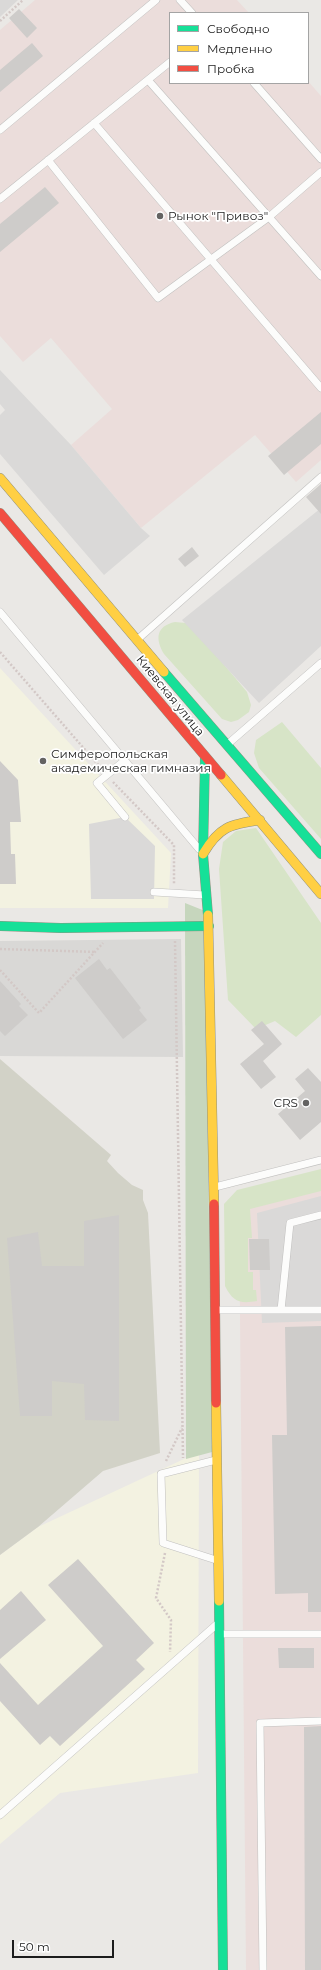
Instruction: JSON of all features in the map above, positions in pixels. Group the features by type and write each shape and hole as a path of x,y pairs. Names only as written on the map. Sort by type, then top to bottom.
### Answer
{"main road":[{"name":"Киевская улица","path":"0,478 129,648 205,758 260,820 321,894"},
{"name":"Киевская улица","path":"0,513 129,648 227,745 321,854"},
{"path":"205,758 203,854 209,926 214,1187 223,1970"},
{"path":"203,854 212,836 222,828 239,823 260,820"},
{"path":"0,926 61,928 209,926"}],"lane":[{"path":"0,130 156,0"},
{"path":"180,0 191,12"},
{"path":"0,199 169,63"},
{"path":"148,80 321,276"},
{"path":"255,84 321,159"},
{"path":"94,123 321,388"},
{"path":"48,160 158,298 269,217 321,172"},
{"path":"129,648 321,477"},
{"path":"0,612 203,854"},
{"path":"227,745 321,663"},
{"path":"124,761 97,783 125,817"},
{"path":"154,892 207,895"},
{"path":"214,1187 321,1160"},
{"path":"281,1310 290,1223 321,1215"},
{"path":"215,1310 321,1310"},
{"path":"216,1460 161,1474 163,1543 219,1560"},
{"path":"0,1815 220,1622"},
{"path":"220,1634 321,1634"},
{"path":"263,1970 260,1723 321,1721"}],"path":[{"path":"0,21 23,0"},
{"path":"175,926 183,1469"},
{"path":"0,970 39,1013 97,952 106,940"},
{"path":"0,949 97,952"},
{"path":"166,1461 182,1427"},
{"path":"167,1544 156,1598 171,1620 170,1665"}],"shaded area":[{"path":"0,0 18,0 0,17"},
{"name":"Рынок \"Привоз\"","path":"35,0 237,0 248,12 169,12 169,84 309,84 309,82 321,96 321,460 296,482 255,435 141,528 71,445 112,409 51,338 23,362 0,336 0,30"},
{"path":"0,370 71,445 141,528 150,536 104,575 0,454 0,415 5,410 0,404"},
{"path":"321,508 321,646 259,703 182,620"},
{"name":"Симферопольская академическая гимназия","path":"0,668 171,853 168,908 0,908"},
{"path":"125,817 155,846 154,899 91,899 89,824"},
{"path":"185,903 205,911 212,1452 186,1459"},
{"path":"181,939 183,1057 0,1056 0,941"},
{"path":"0,1059 111,1155 107,1161 118,1173 132,1185 143,1190 143,1200 148,1213 160,1453 103,1471 38,1527 0,1555"},
{"path":"321,1184 321,1970 246,1970 239,1205"},
{"path":"321,1196 321,1321 262,1323 257,1213"},
{"path":"199,1452 198,1773 60,1793 0,1844 0,1555 38,1527"}],"green space":[{"path":"175,622 186,623 196,631 247,692 251,705 249,712 238,720 231,722 222,719 164,654 159,643 159,634 164,627"},
{"path":"282,722 321,768 321,839 259,768 254,753 256,740"},
{"path":"256,828 321,923 321,1015 296,1037 275,1021 256,1029 228,1000 219,869 223,842 236,831"},
{"path":"321,1169 321,1191 250,1209 252,1238 248,1238 248,1272 253,1272 253,1290 256,1290 257,1301 242,1302 234,1299 225,1286 224,1204 237,1190"}],"building":[{"path":"19,9 37,28 27,38 9,18"},
{"path":"32,43 43,56 0,92 0,70"},
{"path":"45,187 59,203 0,252 0,224"},
{"path":"321,412 321,444 284,475 268,456"},
{"path":"321,484 321,514 306,497"},
{"path":"192,547 199,556 185,567 178,559"},
{"path":"0,761 18,780 21,822 10,822 11,854 15,854 16,884 0,884"},
{"path":"99,959 107,970 110,968 141,1008 139,1010 147,1020 123,1039 75,978"},
{"path":"0,981 21,1004 19,1006 28,1015 5,1036 0,1031"},
{"path":"262,1021 282,1044 263,1061 276,1077 261,1089 240,1064 264,1044 251,1030"},
{"name":"CRS","path":"308,1068 321,1082 321,1122 300,1140 278,1114 305,1091 295,1079"},
{"path":"119,1215 119,1421 85,1420 84,1384 52,1381 52,1416 20,1416 7,1238 38,1232 42,1266 84,1266 84,1221"},
{"path":"249,1239 269,1239 270,1270 250,1270"},
{"path":"321,1326 321,1612 308,1612 308,1593 275,1594 272,1435 287,1435 285,1327"},
{"path":"78,1559 154,1643 136,1660 145,1669 60,1746 50,1736 40,1745 0,1701 0,1663 38,1705 103,1646 48,1585"},
{"path":"21,1591 46,1620 0,1659 0,1610"},
{"path":"278,1648 314,1648 314,1668 279,1668"},
{"path":"321,1726 321,1970 305,1970 304,1727"}],"traffic: fast":[{"path":"164,672 321,854"},
{"path":"205,758 203,854 208,915"},
{"path":"0,926 61,928 209,926"},
{"path":"219,1601 223,1970"}],"traffic: slow":[{"path":"0,478 164,672"},
{"path":"221,775 321,894"},
{"path":"203,854 214,838 226,828 241,823 260,820"},
{"path":"208,915 214,1204"},
{"path":"216,1403 219,1601"}],"traffic: jam":[{"path":"0,513 221,775"},
{"path":"214,1204 216,1403"}],"place":[{"name":"Рынок \"Привоз\"","path":"160,216"},
{"name":"Симферопольская академическая гимназия","path":"43,761"},
{"name":"CRS","path":"306,1103"}]}
